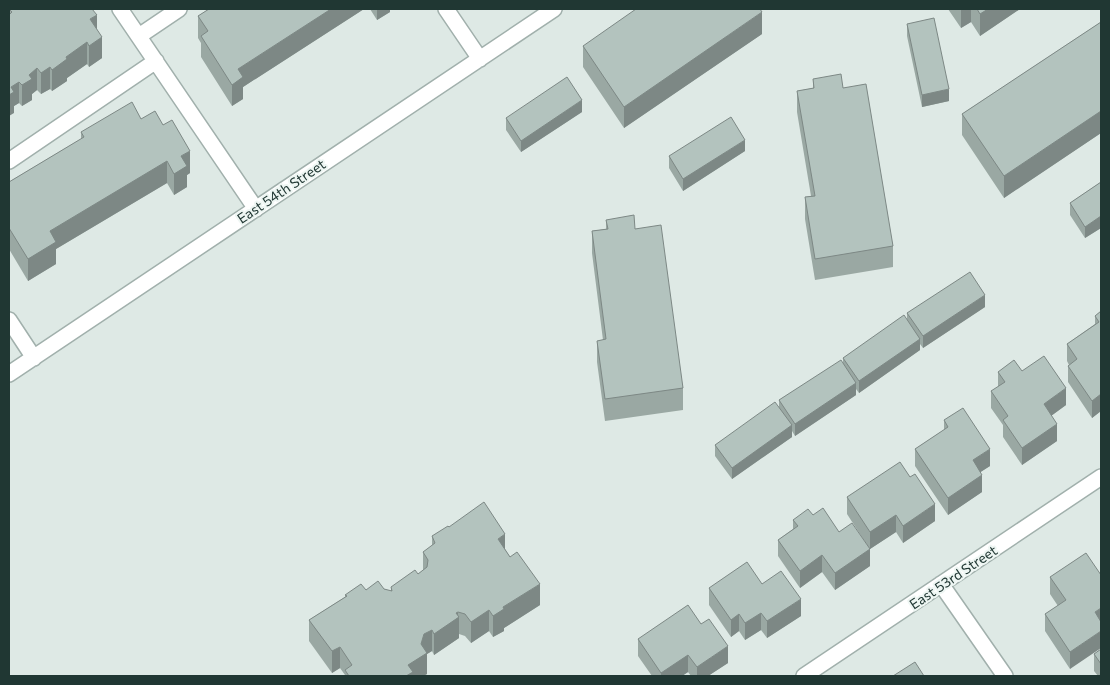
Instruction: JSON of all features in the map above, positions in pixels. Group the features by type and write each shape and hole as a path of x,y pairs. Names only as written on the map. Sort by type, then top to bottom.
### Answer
{"street":[{"path":"120,9 256,209"},
{"path":"139,36 179,9"},
{"path":"446,9 480,59"},
{"name":"East 54th Street","path":"9,374 554,9"},
{"path":"9,161 156,61"},
{"path":"9,320 34,358"},
{"name":"East 53rd Street","path":"804,676 1101,478"},
{"path":"941,584 1004,676"}],"building":[{"path":"12,9 92,9 97,15 90,19 102,37 89,46 87,42 52,70 50,67 41,73 37,68 29,75 32,79 22,85 19,82 11,87 14,92 9,95 9,15"},
{"path":"209,9 331,9 238,69 243,77 232,85 201,36 208,31 198,16"},
{"path":"636,9 760,9 762,12 624,107 583,46"},
{"path":"977,9 988,9 980,14"},
{"path":"934,18 949,89 922,95 907,24"},
{"path":"1101,22 1101,111 1004,176 962,114"},
{"path":"841,74 843,88 866,84 893,246 815,259 805,197 815,196 797,91 814,88 813,79"},
{"path":"567,77 582,100 521,141 506,118"},
{"path":"132,102 141,119 155,111 163,125 172,120 190,151 181,156 187,166 174,174 167,161 50,231 56,242 28,259 9,228 9,182 84,137 81,132"},
{"path":"731,117 745,140 683,179 669,156"},
{"path":"1101,182 1101,216 1085,227 1070,203"},
{"path":"634,215 635,229 661,225 683,388 605,399 597,341 606,339 592,231 608,229 606,220"},
{"path":"970,272 985,295 923,336 907,313"},
{"path":"1101,311 1101,394 1092,401 1068,366 1077,359 1067,344 1099,322 1095,316"},
{"path":"904,315 920,339 859,381 843,358"},
{"path":"1044,356 1066,388 1044,404 1057,424 1022,448 1003,420 1008,416 991,391 1005,382 998,372 1014,360 1022,371"},
{"path":"841,360 856,383 795,424 779,400"},
{"path":"775,402 792,425 732,468 715,445"},
{"path":"963,408 990,449 973,460 982,475 948,498 915,449 948,427 944,420"},
{"path":"900,462 910,477 915,474 935,504 903,526 896,515 870,532 847,497"},
{"path":"484,502 505,534 498,539 510,557 517,552 540,584 503,607 504,609 493,616 489,610 471,622 465,614 458,612 456,613 459,617 434,634 432,630 424,634 421,644 427,653 408,665 413,672 406,676 349,676 345,670 352,665 340,647 332,651 309,620 347,596 345,595 361,584 366,590 378,581 384,589 392,591 391,587 415,570 418,574 427,567 428,560 423,552 435,543 432,536 449,527"},
{"path":"823,508 839,532 852,523 870,549 835,573 822,555 800,571 778,540 798,526 793,520 808,509 813,515"},
{"path":"1086,553 1101,575 1101,608 1095,612 1101,622 1101,631 1070,652 1045,614 1066,600 1050,577"},
{"path":"747,562 762,584 781,571 801,599 767,621 761,613 745,623 739,614 731,620 709,588"},
{"path":"688,605 701,624 709,619 728,646 697,667 688,655 661,673 638,639"},
{"path":"1101,649 1101,664 1094,654"},
{"path":"915,662 924,676 893,676"}]}
